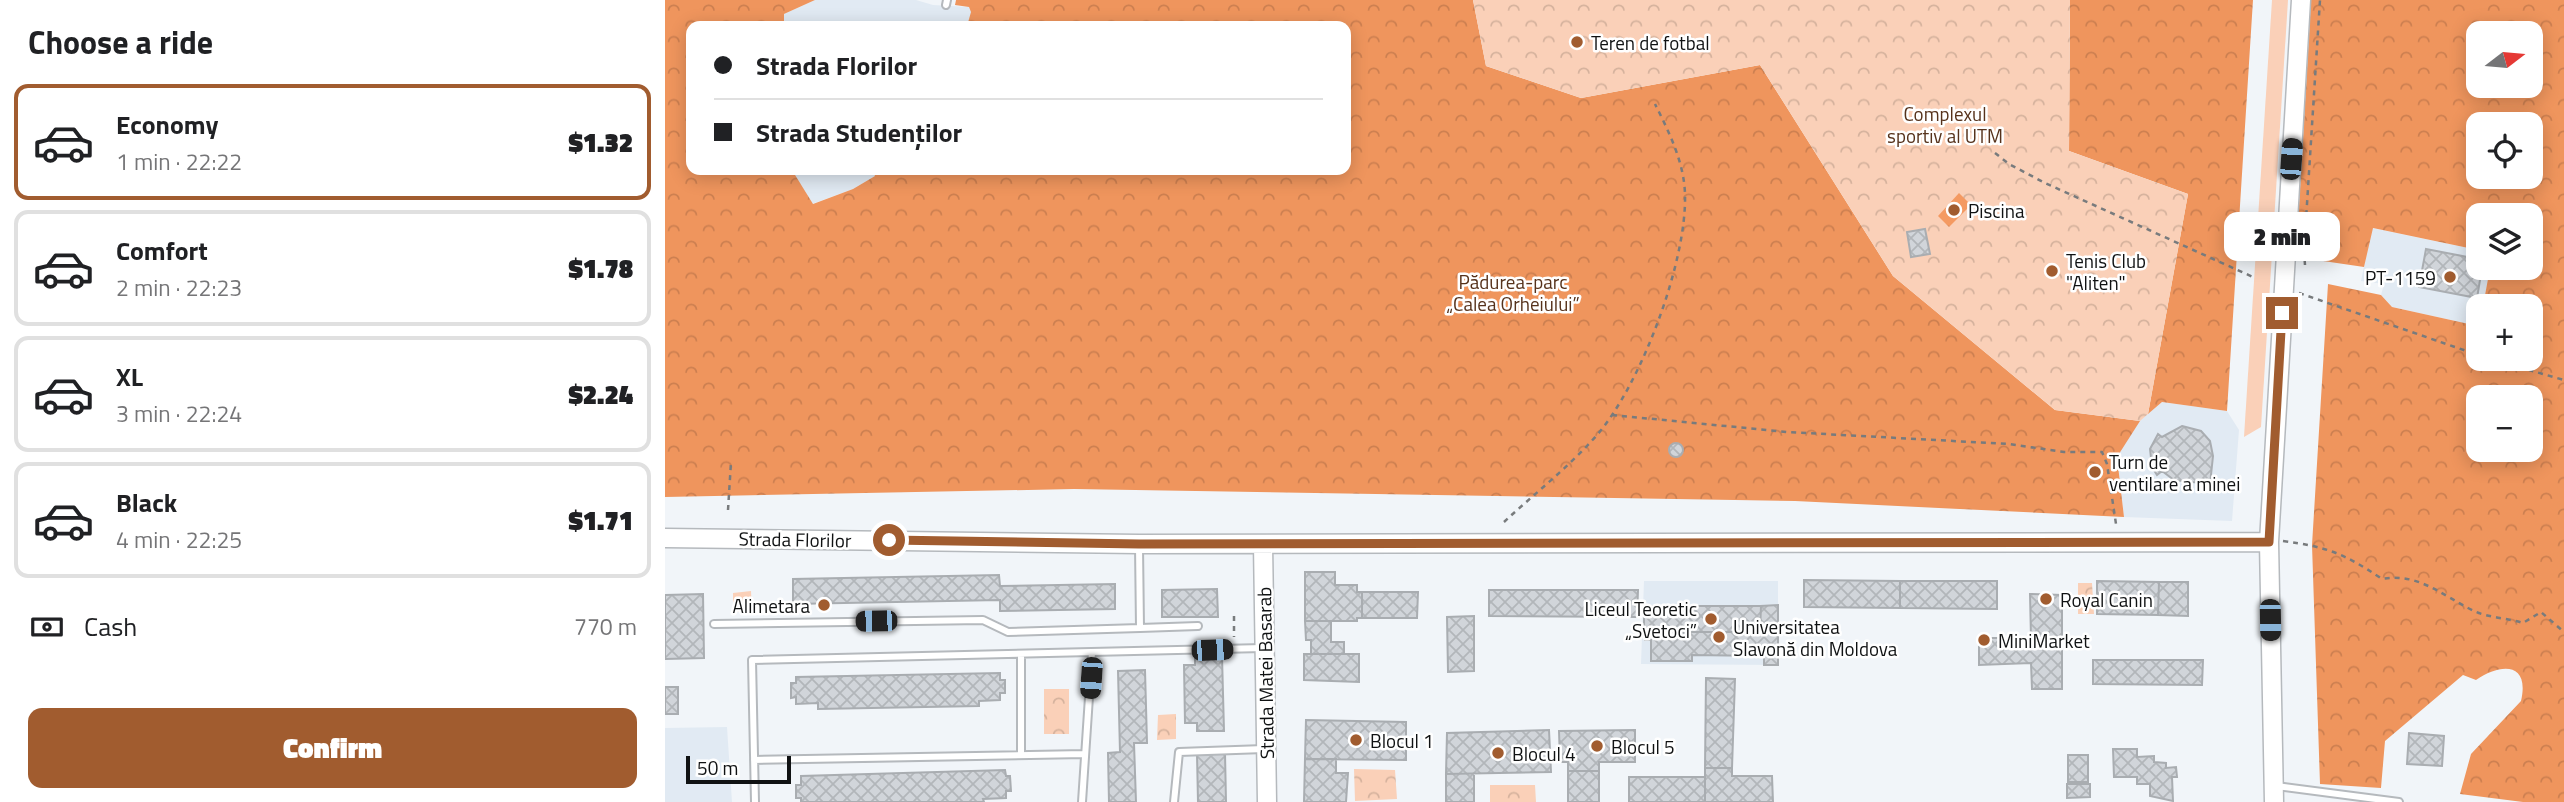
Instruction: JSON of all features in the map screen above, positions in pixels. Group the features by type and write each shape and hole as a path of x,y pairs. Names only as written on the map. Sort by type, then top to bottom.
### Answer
{"main road":[{"path":"2274,794 2276,542 2283,287 2301,0"},
{"name":"Strada Florilor","path":"665,538 1139,544 2276,542"},
{"name":"Strada Matei Basarab","path":"1263,544 1268,802"}],"lane":[{"path":"1139,544 1140,628"},
{"path":"714,624 983,620 1008,632 1198,626"},
{"path":"755,802 752,660 1265,648"},
{"path":"1082,802 1092,653"},
{"path":"1021,654 1021,755"},
{"path":"1174,802 1179,752 1266,749"},
{"path":"754,761 1085,754"},
{"path":"2274,794 2399,802"}],"path":[{"path":"2305,265 2320,0"},
{"path":"1504,522 1596,436 1612,415 1663,308 1681,230 1685,194 1674,145 1655,104"},
{"path":"1995,153 2009,164 2045,183 2253,277"},
{"path":"2283,287 2466,351"},
{"path":"2532,371 2564,380"},
{"path":"1612,415 1787,432 2009,444 2064,452 2102,452 2107,464 2116,524"},
{"path":"728,510 731,462"},
{"path":"2276,542 2320,546 2354,559 2382,579 2397,576 2424,583 2476,612 2523,623 2541,612 2564,632"},
{"path":"1234,616 1234,637"}],"shaded area":[{"path":"815,0 916,0 933,5 969,7 972,12 969,21 784,21 784,14"},
{"path":"795,175 875,176 853,189 812,204"},
{"path":"2372,228 2466,248 2466,280 2488,280 2485,294 2466,294 2466,323 2392,307 2381,295 2384,284 2361,281"},
{"path":"2162,402 2227,411 2239,430 2232,521 2124,517 2117,457 2136,424"},
{"name":"Liceul Teoretic „Svetoci”","path":"1644,581 1778,581 1778,665 1641,664"},
{"path":"727,727 732,802 665,802 665,728"}],"green space":[{"name":"Pădurea-parc „Calea Orheiului”","path":"665,0 815,0 784,14 784,21 686,21 686,175 795,175 813,204 853,189 874,175 1351,175 1351,21 968,21 971,12 969,7 955,5 956,0 1473,0 1486,66 1581,98 1760,65 1893,276 2055,410 2140,421 2117,457 2124,517 1795,501 1074,489 665,497"},
{"name":"Complexul sportiv al UTM","path":"1473,0 2070,0 2069,151 2188,194 2148,414 2140,421 2055,410 1893,276 1760,65 1581,98 1486,66"},
{"path":"2070,0 2253,0 2227,411 2162,402 2148,414 2188,194 2069,151"},
{"path":"2272,0 2288,0 2261,427 2244,437"},
{"path":"2311,0 2564,0 2564,802 2523,802 2460,794 2471,754 2521,701 2521,679 2517,673 2504,669 2485,674 2476,680 2463,675 2385,741 2381,788 2320,784 2312,545 2328,284 2381,295 2392,307 2466,323 2466,371 2543,371 2543,294 2485,294 2488,280 2543,280 2543,203 2466,203 2466,247 2373,228 2364,267 2296,257"},
{"path":"2078,583 2092,583 2094,614 2078,614"},
{"path":"751,591 752,611 733,612 733,593"},
{"path":"1044,689 1069,689 1069,734 1044,734"},
{"path":"1176,714 1176,739 1157,740 1158,715"},
{"path":"1354,769 1395,770 1397,799 1355,801"},
{"path":"1490,785 1535,785 1536,802 1490,802"}],"water":[{"name":"Piscina","path":"1959,193 1971,205 1949,227 1938,216"}],"building":[{"path":"1925,229 1930,254 1911,257 1907,232"},
{"name":"PT-1159","path":"2426,249 2466,257 2466,280 2480,280 2478,294 2466,296 2419,287"},
{"path":"2182,426 2201,431 2210,441 2213,456 2210,484 2174,480 2162,471 2157,475 2152,467 2150,449 2158,434 2162,437"},
{"path":"1673,443 1679,443 1683,450 1679,457 1673,457 1669,453 1669,447"},
{"name":"Turn de ventilare a minei","path":"2092,465 2098,465 2102,472 2098,479 2092,479 2088,475 2088,469"},
{"path":"1305,572 1335,572 1335,585 1357,585 1357,592 1362,592 1362,618 1357,618 1357,621 1305,621"},
{"path":"999,575 1000,586 1115,584 1115,609 1000,611 1000,600 793,604 793,579"},
{"path":"1804,580 1900,581 1900,608 1804,607"},
{"path":"1900,581 1997,581 1997,609 1900,608"},
{"path":"2097,581 2159,582 2158,615 2097,614"},
{"path":"2159,582 2188,582 2188,616 2158,615"},
{"path":"1217,589 1218,617 1162,617 1162,590"},
{"path":"1489,590 1638,590 1637,617 1489,616"},
{"path":"1362,592 1418,592 1417,618 1362,618"},
{"path":"703,594 704,658 665,659 665,595"},
{"path":"2030,594 2062,595 2062,689 2032,689 2031,663 1979,665 1979,638 2031,638"},
{"path":"1778,605 1778,665 1764,665 1764,656 1692,655 1692,661 1651,661 1651,640 1645,640 1644,632 1760,632 1761,606"},
{"path":"1644,606 1761,606 1760,632 1644,632"},
{"path":"1474,616 1474,671 1448,672 1447,617"},
{"path":"1305,621 1331,621 1331,642 1344,642 1344,654 1311,654 1311,640 1306,640"},
{"path":"1304,654 1359,654 1359,682 1304,680"},
{"path":"1195,656 1222,656 1224,731 1197,731 1197,723 1185,723 1184,665 1195,665"},
{"path":"2093,660 2203,660 2202,685 2093,684"},
{"path":"1145,670 1147,743 1134,743 1136,802 1109,802 1108,753 1120,752 1118,671"},
{"path":"1000,673 1000,680 1005,680 1005,693 1000,693 1000,700 979,701 979,706 818,709 818,703 796,704 796,697 791,698 791,683 796,683 796,677"},
{"path":"1706,678 1735,679 1732,768 1705,768"},
{"path":"665,687 678,687 678,714 665,714"},
{"name":"Blocul 1","path":"1306,720 1406,722 1406,760 1305,759"},
{"name":"Blocul 4","path":"1549,730 1551,772 1446,774 1447,733"},
{"name":"Blocul 5","path":"1635,730 1635,762 1599,762 1599,771 1568,771 1568,762 1560,762 1559,731"},
{"path":"2409,733 2444,736 2442,766 2407,764"},
{"path":"2113,749 2137,749 2137,757 2154,756 2154,762 2166,763 2166,768 2176,767 2177,777 2172,777 2173,801 2150,796 2150,784 2137,784 2137,777 2114,777"},
{"path":"1225,753 1226,802 1198,802 1197,754"},
{"path":"2068,755 2088,755 2088,782 2068,782"},
{"path":"1305,759 1336,759 1336,773 1348,773 1346,802 1304,802"},
{"path":"1705,768 1732,768 1732,776 1772,776 1773,802 1705,802"},
{"path":"1005,770 1006,776 1010,776 1011,791 1006,791 1006,798 983,799 984,802 801,802 801,798 796,798 796,785 801,785 801,776"},
{"name":"Blocul 4","path":"1568,771 1599,771 1599,802 1568,802"},
{"path":"1446,774 1474,774 1474,802 1446,802"},
{"path":"1629,777 1705,777 1705,802 1629,802"},
{"path":"2067,784 2090,784 2090,797 2067,798"}],"place":[{"name":"Teren de fotbal","path":"1577,42"},
{"name":"Piscina","path":"1954,210"},
{"name":"Tenis Club \"Aliten\"","path":"2052,271"},
{"name":"PT-1159","path":"2450,277"},
{"name":"Turn de ventilare a minei","path":"2095,472"},
{"name":"Royal Canin","path":"2046,599"},
{"name":"Alimetara","path":"824,605"},
{"name":"Liceul Teoretic „Svetoci”","path":"1711,619"},
{"name":"Universitatea Slavonă din Moldova","path":"1719,637"},
{"name":"MiniMarket","path":"1984,640"},
{"name":"Blocul 1","path":"1356,740"},
{"name":"Blocul 5","path":"1597,746"},
{"name":"Blocul 4","path":"1498,753"}],"route":[{"path":"889,540 1139,544 2269,542 2282,313"}]}
